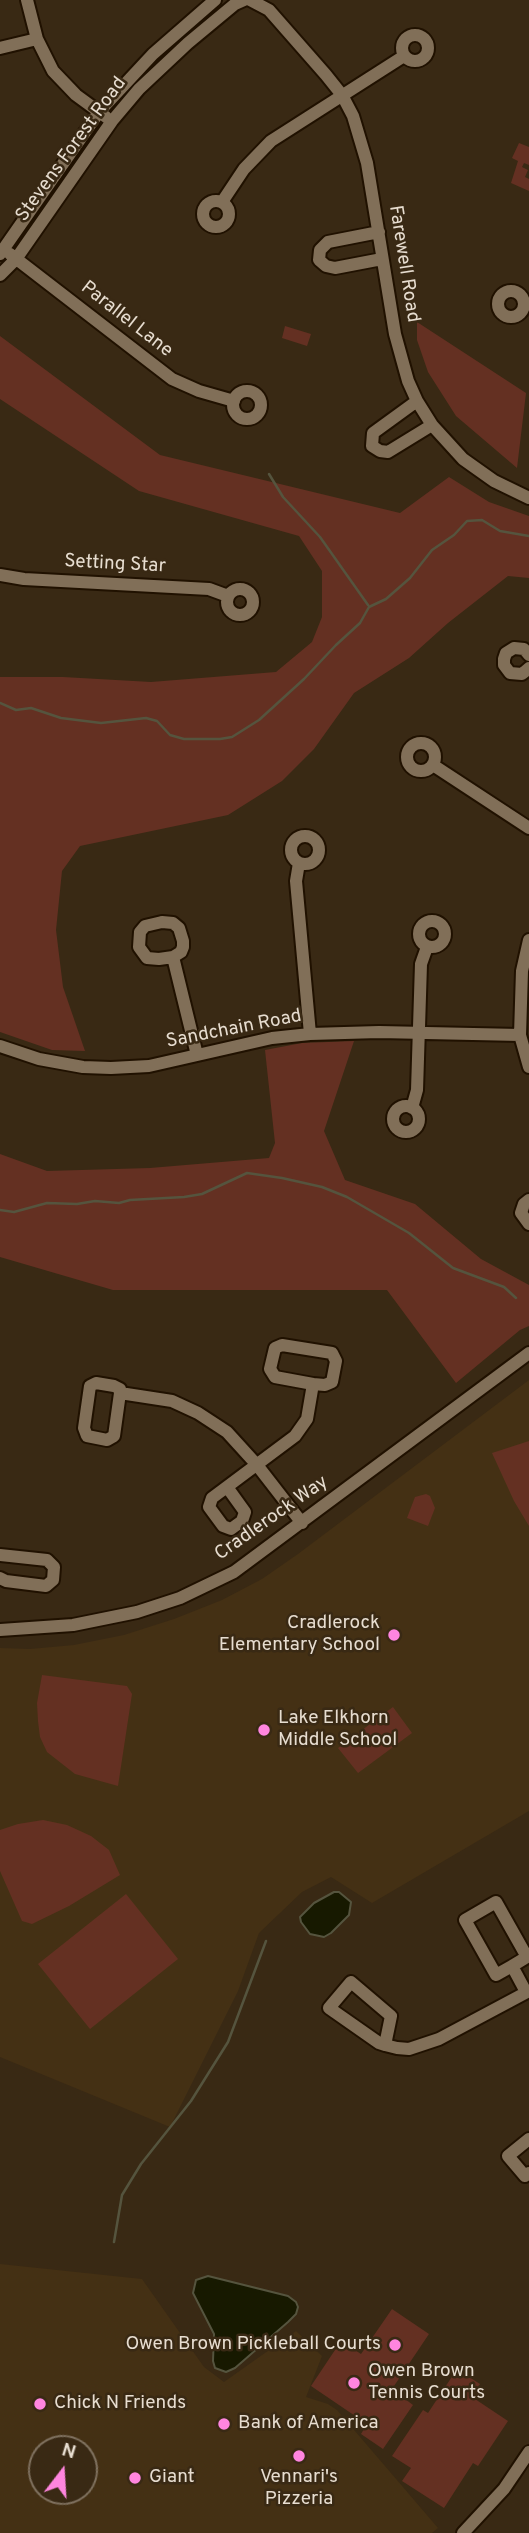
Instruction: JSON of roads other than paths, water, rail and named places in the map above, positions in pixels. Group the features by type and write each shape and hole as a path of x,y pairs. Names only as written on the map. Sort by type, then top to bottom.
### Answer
{"street":[{"path":"27,0 37,39 45,57 63,83 112,121"},
{"name":"Stevens Forest Road","path":"2,252 99,112 153,54 215,0"},
{"name":"Stevens Forest Road","path":"0,275 16,259 112,121 139,89 220,16 248,0"},
{"name":"Farewell Road","path":"248,0 268,5 342,95 353,116 364,149 400,354 417,401 432,425 463,459 494,481 529,498"},
{"path":"0,48 37,39"},
{"path":"222,202 244,169 271,141 404,56"},
{"path":"379,232 328,242 320,250 319,260 326,266 335,268 383,259"},
{"name":"Parallel Lane","path":"2,252 16,259 172,379 199,391 234,401"},
{"path":"417,401 373,433 372,446 388,452 432,425"},
{"name":"Setting Star","path":"0,575 33,580 209,589 228,596"},
{"path":"529,655 524,649 514,648 506,653 504,659 504,665 510,673 522,674 529,668"},
{"path":"433,765 529,828"},
{"path":"299,863 296,881 310,1034"},
{"path":"529,940 522,971 525,1001 520,1035 529,1067"},
{"path":"412,1108 417,1090 421,964 427,947"},
{"path":"173,957 197,1055"},
{"name":"Sandchain Road","path":"0,1046 39,1059 83,1067 149,1066 272,1038 343,1031 520,1035"},
{"path":"529,1200 524,1204 521,1213 524,1221 529,1224"},
{"path":"282,1345 332,1353 336,1361 332,1382 325,1385 313,1384 275,1377 270,1369 275,1348 282,1345"},
{"name":"Cradlerock Way","path":"0,1630 40,1629 137,1612 180,1598 234,1572 529,1353"},
{"path":"96,1383 114,1386 120,1389 120,1393 114,1436 107,1440 87,1436 84,1428 90,1386 96,1383"},
{"path":"227,1487 302,1429 310,1408 313,1384"},
{"path":"120,1393 172,1401 198,1413 227,1432 257,1465 302,1523"},
{"path":"0,1561 0,1555 47,1560 54,1567 53,1580 46,1586 0,1578"},
{"path":"496,1902 527,1957 512,1966 496,1975 465,1920 496,1902"},
{"path":"385,2045 391,2016 351,1982 329,2008 372,2039 385,2045 409,2049 427,2045 528,1992 512,1966"},
{"path":"529,2139 508,2156 525,2176 529,2173"},
{"path":"463,2533 503,2489 529,2452"}],"waterway":[{"path":"269,474 283,497 320,537 368,605"},
{"path":"0,703 16,710 31,708 61,718 101,723 146,718 157,721 170,735 184,739 232,737 259,720 304,679 360,623 369,607 386,599 410,578 432,550 454,535 467,521 482,520 500,531 529,536"},
{"path":"0,1210 14,1212 47,1203 119,1203 184,1197 202,1194 247,1173 282,1178 322,1187 347,1197 409,1233 453,1268 504,1287 516,1298"},
{"path":"114,2242 122,2195 141,2164 191,2101 228,2042 266,1941"}],"place":[{"name":"Cradlerock Elementary School","path":"394,1635"},
{"name":"Lake Elkhorn Middle School","path":"264,1730"},
{"name":"Owen Brown Pickleball Courts","path":"395,2345"},
{"name":"Owen Brown Tennis Courts","path":"354,2383"},
{"name":"Chick N Friends","path":"40,2404"},
{"name":"Bank of America","path":"224,2424"},
{"name":"Vennari's Pizzeria","path":"299,2456"},
{"name":"Giant","path":"135,2478"}]}
